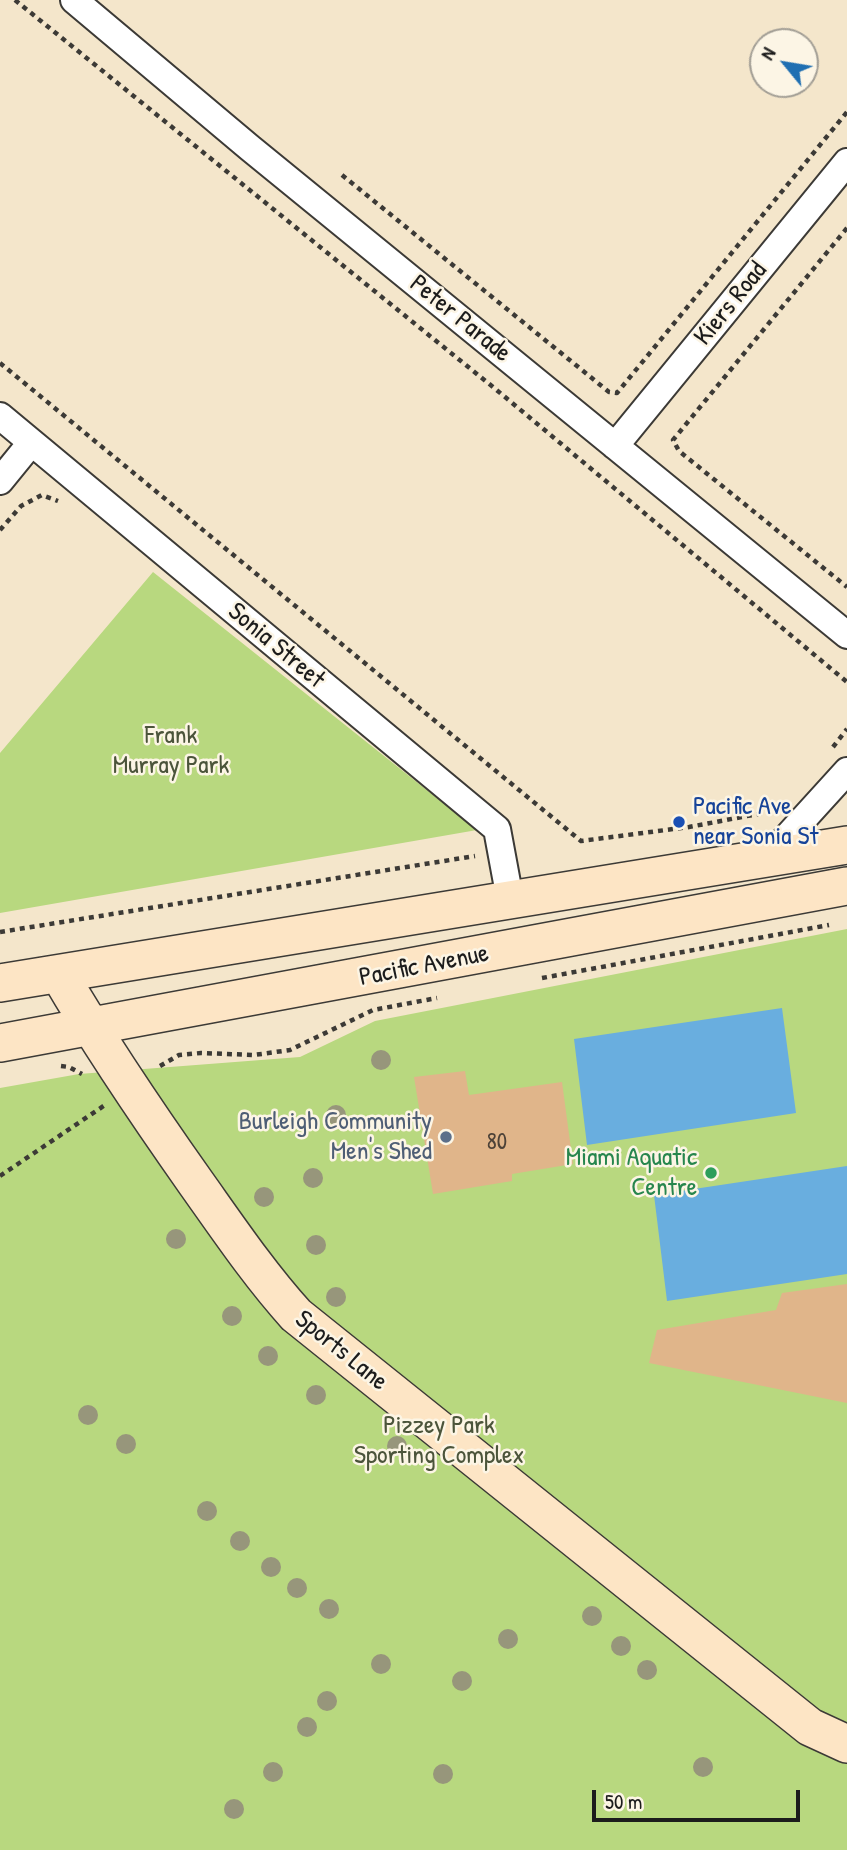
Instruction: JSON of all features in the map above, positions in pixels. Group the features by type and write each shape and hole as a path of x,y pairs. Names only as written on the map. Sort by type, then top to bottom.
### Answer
{"main road":[{"name":"Pacific Avenue","path":"0,982 847,845"},
{"name":"Pacific Avenue","path":"0,1044 847,886"},
{"name":"Sports Lane","path":"59,974 90,1028 255,1266 296,1315 810,1727 847,1744"}],"street":[{"name":"Peter Parade","path":"74,0 250,148 847,635"},
{"name":"Kiers Road","path":"615,446 847,162"},
{"name":"Sonia Street","path":"0,416 497,829 510,899"},
{"path":"0,481 31,443"},
{"path":"767,859 847,771"}],"path":[{"name":"Peter Parade","path":"15,0 493,387 847,682"},
{"name":"Kiers Road","path":"617,393 847,112"},
{"name":"Peter Parade","path":"342,175 609,392 617,393"},
{"name":"Kiers Road","path":"847,228 673,440 679,451 847,587"},
{"path":"0,363 581,841 689,827 783,809"},
{"path":"0,530 21,506 42,495 60,502"},
{"path":"0,932 476,856"},
{"path":"536,979 835,924"},
{"name":"Pacific Avenue","path":"160,1066 179,1055 254,1055 290,1050 373,1010 446,996"},
{"path":"55,1066 69,1067 90,1079"},
{"path":"0,1176 109,1103 102,1095"}],"green space":[{"name":"Frank Murray Park","path":"153,572 477,830 0,913 0,753"},
{"name":"Pizzey Park Sporting Complex","path":"847,929 847,1850 0,1850 0,1088 79,1074 300,1057 375,1021"}],"water":[{"path":"782,1008 796,1113 587,1145 574,1039"},
{"path":"847,1166 847,1274 667,1301 654,1195"}],"building":[{"path":"465,1071 469,1095 562,1082 573,1164 512,1174 512,1181 433,1194 414,1077"},
{"path":"847,1284 847,1403 649,1363 657,1330 776,1310 782,1293"}],"place":[{"name":"Pacific Ave near Sonia St","path":"679,822"},
{"name":"Burleigh Community Men's Shed","path":"446,1137"},
{"name":"Miami Aquatic Centre","path":"711,1173"}]}
